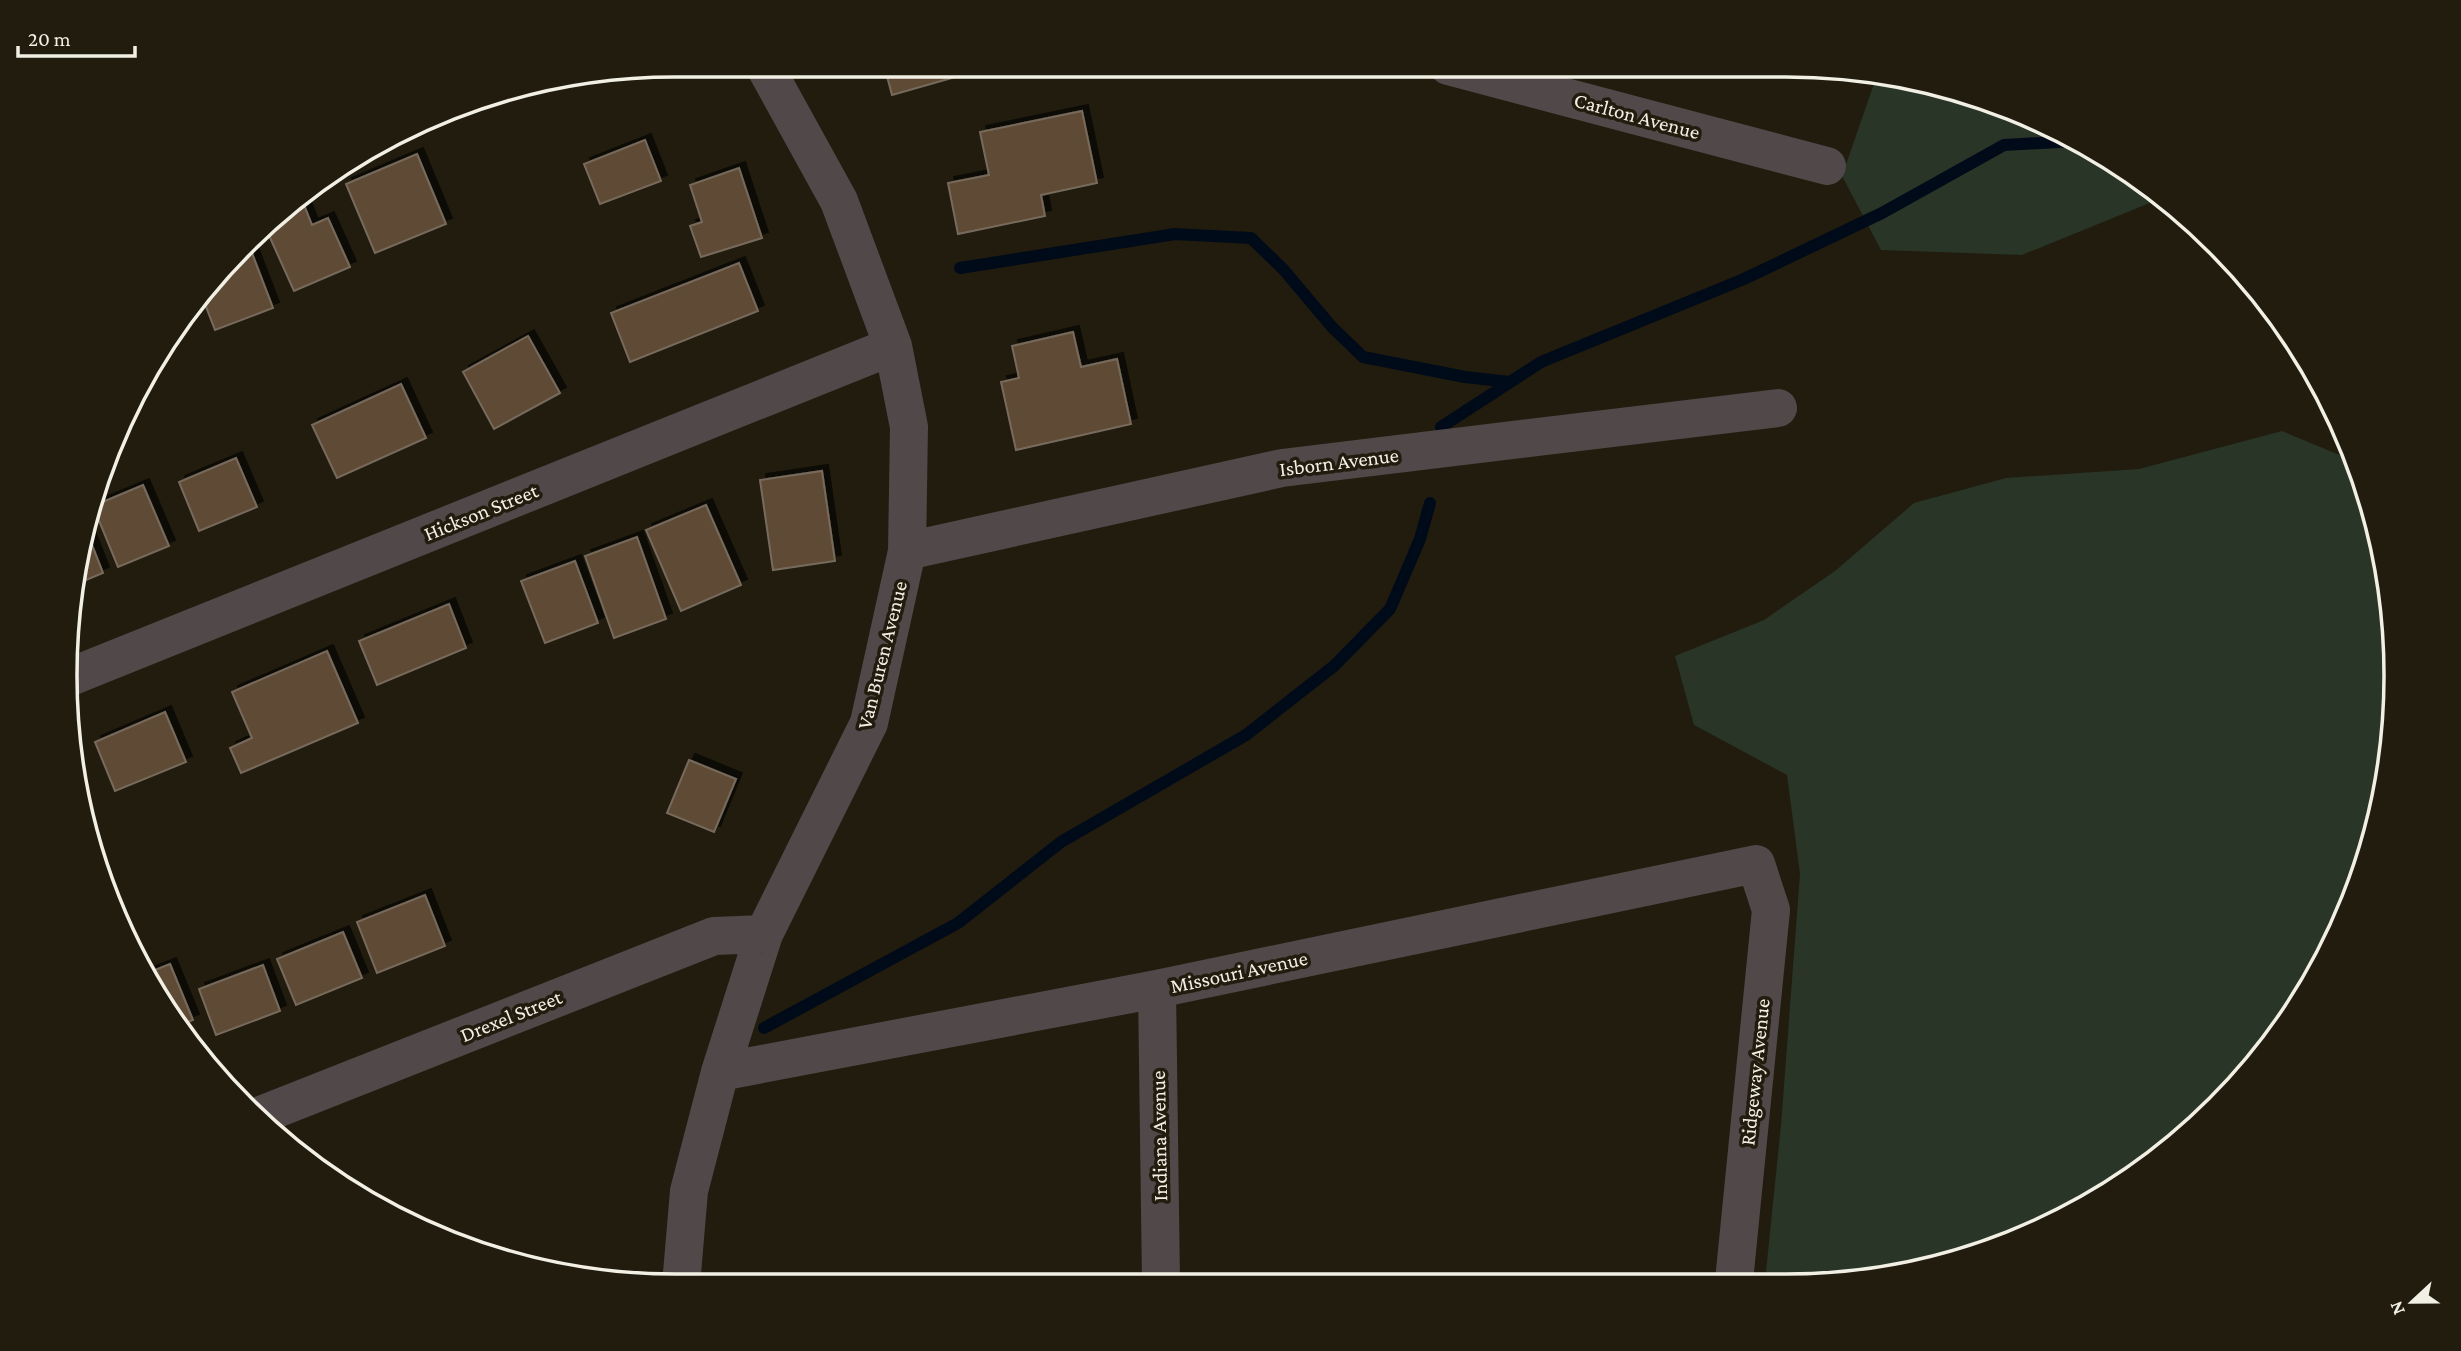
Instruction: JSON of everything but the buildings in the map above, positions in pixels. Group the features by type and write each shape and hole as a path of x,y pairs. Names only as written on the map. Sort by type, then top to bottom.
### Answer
{"street":[{"name":"Van Buren Avenue","path":"682,1274 690,1191 720,1072 764,934 869,723 907,551 909,427 892,346 839,201 771,77"},
{"name":"Carlton Avenue","path":"1490,77 1827,166"},
{"name":"Hickson Street","path":"77,674 892,346"},
{"name":"Isborn Avenue","path":"907,551 1282,468 1778,408"},
{"name":"Missouri Avenue","path":"720,1072 1157,989 1756,864"},
{"name":"Ridgeway Avenue","path":"1735,1274 1771,910 1756,864"},
{"name":"Drexel Street","path":"267,1113 714,936 764,934"},
{"name":"Indiana Avenue","path":"1157,989 1161,1274"}],"green space":[{"path":"1874,84 1940,97 2015,123 2085,157 2152,202 2022,255 1881,250 1842,176"},
{"path":"2282,431 2342,456 2364,521 2379,597 2383,636 2383,715 2379,754 2364,830 2338,905 2322,940 2283,1008 2260,1040 2209,1099 2150,1150 2085,1194 2015,1228 1940,1254 1864,1269 1766,1274 1781,1125 1800,874 1787,775 1694,725 1675,656 1764,620 1835,571 1914,503 2006,478 2139,469"}],"waterway":[{"path":"1441,427 1541,362 1744,279 1882,213 2004,145 2056,142"},
{"path":"960,268 1175,234 1251,238 1363,357 1465,377 1510,382"},
{"path":"764,1028 958,923 1061,842 1246,735 1334,666 1390,609 1420,539 1430,503"}]}
